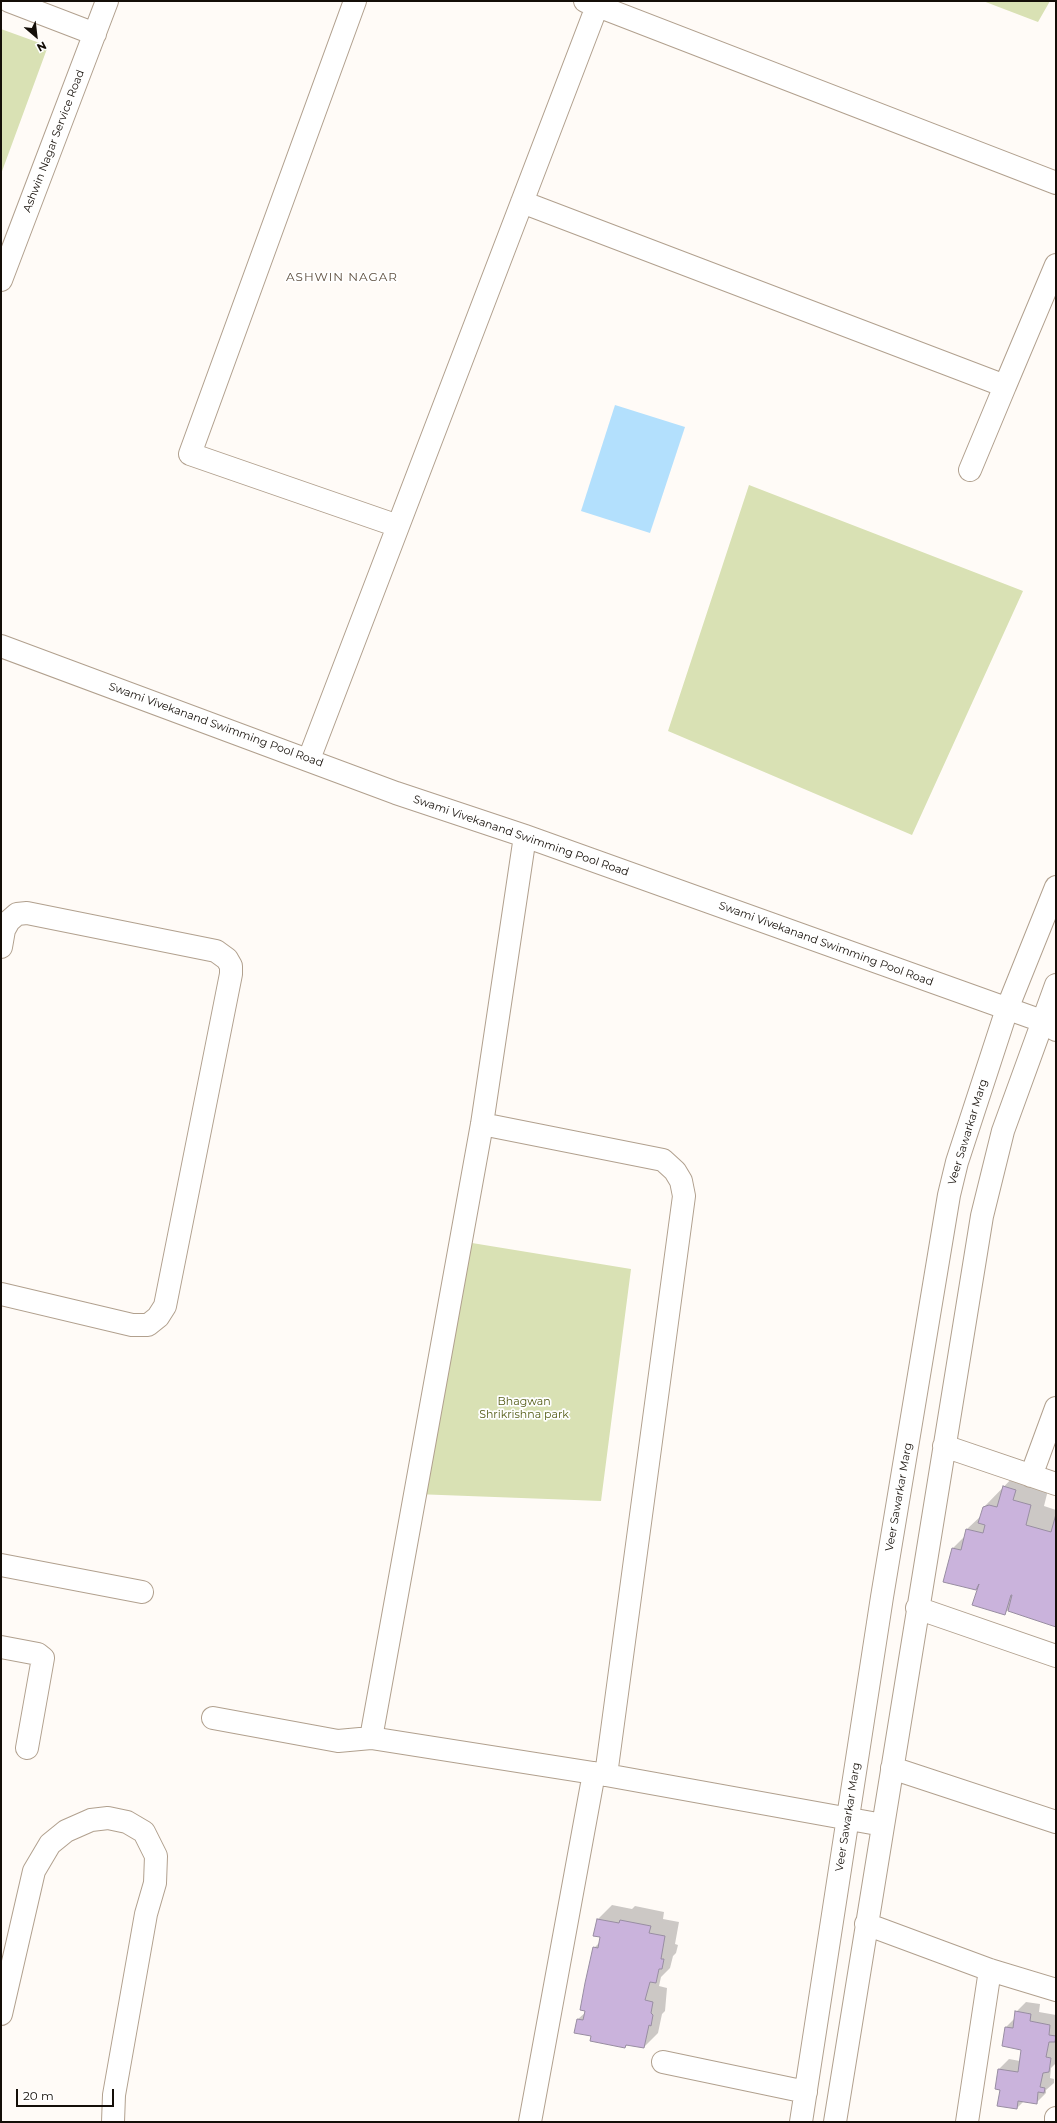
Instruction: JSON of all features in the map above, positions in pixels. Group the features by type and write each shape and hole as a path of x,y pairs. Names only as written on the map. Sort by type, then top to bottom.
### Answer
{"street":[{"path":"9,1 95,34"},
{"name":"Ashwin Nagar Service Road","path":"1,280 107,1"},
{"path":"355,1 190,454 398,526"},
{"path":"309,759 522,202 594,3 1056,183"},
{"path":"522,202 1005,386"},
{"path":"970,470 1056,265"},
{"name":"Swami Vivekanand Swimming Pool Road","path":"1,646 309,759 396,793 525,836 1049,1025"},
{"path":"371,1738 482,1124 525,836"},
{"name":"Veer Sawarkar Marg","path":"801,2122 831,1919 882,1597 949,1195 957,1162 1007,1009 1056,887"},
{"path":"1,947 4,930 9,921 17,914 27,913 216,951 227,959 231,966 231,974 165,1306 158,1317 148,1325 132,1325 1,1294"},
{"path":"835,2122 917,1608 982,1216 1003,1131 1049,1025 1056,985"},
{"path":"482,1124 663,1160 675,1171 681,1181 684,1196 600,1774 530,2122"},
{"path":"1031,1476 1056,1408"},
{"path":"944,1446 1056,1484"},
{"path":"1,1565 142,1592"},
{"path":"917,1608 1056,1656"},
{"path":"1,1647 38,1654 43,1658 27,1748"},
{"path":"213,1718 338,1741 371,1738 600,1774 883,1825"},
{"path":"892,1768 1056,1822"},
{"path":"1,2014 34,1871 50,1844 66,1831 91,1820 108,1818 127,1822 144,1832 156,1856 155,1883 146,1914 115,2088 113,2122"},
{"path":"866,1924 990,1970 1056,1990"},
{"path":"967,2122 990,1970"},
{"path":"663,2062 806,2092"}],"green space":[{"path":"983,1 1050,1 1038,22"},
{"path":"1,29 48,46 1,174"},
{"path":"749,485 1023,591 912,835 668,731"},
{"name":"Bhagwan Shrikrishna park","path":"472,1243 631,1269 601,1501 415,1494"}],"water":[{"path":"615,405 685,427 650,533 581,511"}],"building":[{"path":"1003,1486 1016,1490 1013,1500 1031,1505 1026,1525 1051,1532 1056,1514 1056,1627 1008,1611 1012,1595 1005,1615 972,1605 979,1584 976,1590 943,1582 952,1548 961,1550 966,1529 983,1533 985,1525 978,1523 983,1507 989,1505 997,1507"},
{"path":"597,1919 619,1923 620,1920 651,1926 649,1933 665,1936 661,1959 664,1959 662,1969 659,1969 656,1983 650,1982 645,2000 653,2002 651,2013 653,2015 651,2026 649,2025 644,2048 626,2045 625,2048 590,2041 591,2036 574,2033 577,2019 583,2020 585,2011 580,2010 585,1983 593,1947 598,1948 600,1937 593,1936"},
{"path":"1015,2011 1031,2014 1030,2021 1050,2025 1049,2035 1056,2036 1055,2042 1049,2042 1046,2057 1051,2058 1049,2072 1043,2073 1040,2087 1045,2088 1044,2093 1038,2092 1037,2104 1018,2101 1017,2109 997,2106 1000,2090 995,2089 998,2069 1018,2072 1021,2050 1002,2046 1005,2027 1013,2028"}],"district":[{"name":"ASHWIN NAGAR","path":"342,277"}]}
